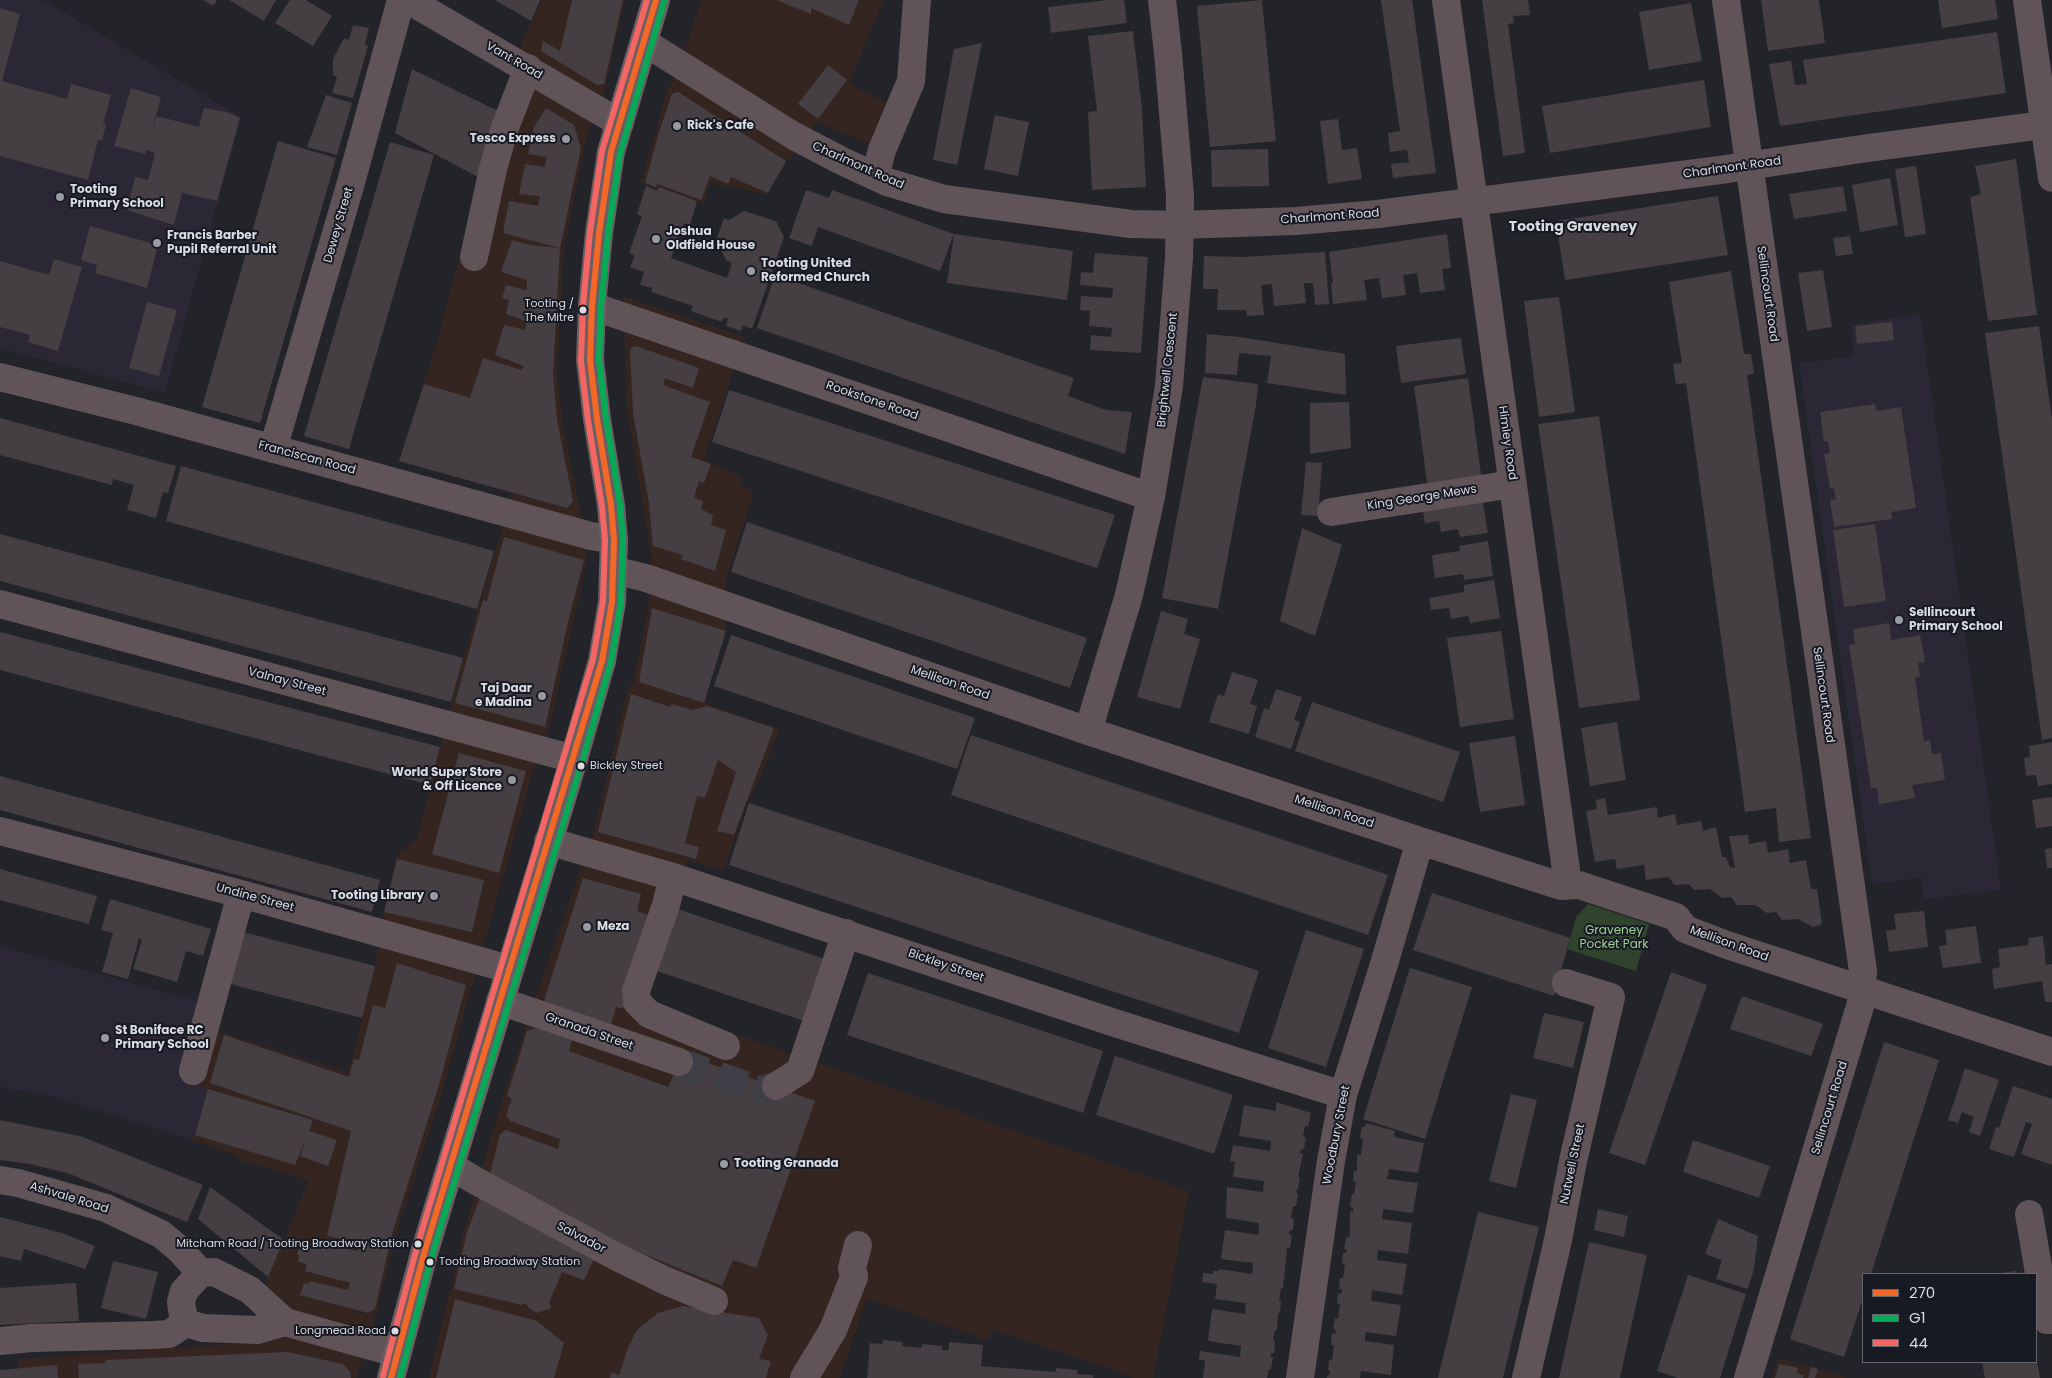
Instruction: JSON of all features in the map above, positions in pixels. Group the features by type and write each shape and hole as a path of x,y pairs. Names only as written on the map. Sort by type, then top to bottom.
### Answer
{"main road":[{"path":"394,1365 509,969 574,759 602,661 612,602 614,540 611,505 597,419 590,360 592,306 599,233 611,152 656,0"}],"street":[{"name":"Dewey Street","path":"273,449 345,204 401,0"},
{"name":"Vant Road","path":"408,0 620,123"},
{"path":"875,176 882,150 911,81 917,0"},
{"name":"Brightwell Crescent","path":"1088,731 1129,595 1151,497 1169,386 1180,225 1179,177 1162,0"},
{"name":"Himley Road","path":"1446,0 1566,870 1561,886"},
{"name":"Sellincourt Road","path":"1726,0 1863,971 1861,1003 1748,1378"},
{"path":"2027,0 2048,125 2052,178"},
{"name":"Charlmont Road","path":"644,42 794,136 875,176 944,199 1131,224 1180,225 1296,221 1378,214 2048,125"},
{"path":"474,257 495,161 504,130 528,68"},
{"name":"Rookstone Road","path":"592,306 1151,497"},
{"name":"Franciscan Road","path":"0,377 591,536 614,540"},
{"name":"King George Mews","path":"1331,512 1513,484"},
{"name":"Mellison Road","path":"613,570 646,578 1088,731 1420,841 1561,886 1579,885 1676,917 1685,929 1694,933 2052,1052"},
{"name":"Valnay Street","path":"0,604 574,759"},
{"name":"Undine Street","path":"0,830 241,894 509,969"},
{"name":"Bickley Street","path":"548,841 673,877 1118,1024 1342,1095"},
{"name":"Woodbury Street","path":"1300,1378 1330,1161 1342,1095 1385,961 1420,841"},
{"path":"673,877 666,905 636,992 637,1002 649,1014 726,1046"},
{"path":"193,1071 241,894"},
{"path":"776,1086 800,1071 846,933"},
{"name":"Nutwell Street","path":"1526,1378 1556,1249 1572,1161 1611,997 1566,983"},
{"name":"Granada Street","path":"500,1001 679,1062"},
{"name":"Salvador","path":"452,1166 476,1181 617,1257 664,1280 714,1301"},
{"name":"Ashvale Road","path":"0,1180 18,1183 106,1208 161,1234 179,1249 201,1273"},
{"path":"2029,1214 2047,1320 2052,1320"},
{"path":"804,1378 833,1330 854,1278 852,1268 858,1245"},
{"path":"285,1322 257,1330 203,1328 187,1322 183,1315 181,1302 184,1291 201,1273 214,1272 250,1290 285,1322 394,1365"},
{"path":"0,1342 32,1338 154,1336 169,1334 187,1322"}],"shaded area":[{"path":"0,0 43,0 241,117 165,393 0,348"},
{"path":"542,0 625,0 604,92 588,133 564,246 557,376 563,425 580,509 587,561 549,728 533,772 439,1102 396,1235 357,1378 18,1378 17,1359 247,1343 265,1284 308,1182 303,1178 237,1160 238,1156 191,1140 195,1135 208,1089 196,1085 213,1029 348,1073 375,966 384,912 397,855 417,838 463,658 513,493 399,461 439,335 480,178 514,89 521,44"},
{"path":"701,0 885,0 882,3 849,84 895,107 872,145 816,122 795,154 786,161 767,194 711,183 703,203 659,187 657,191 641,182 666,94 680,65"},
{"path":"623,296 744,337 704,460 742,476 740,485 754,491 725,582 726,631 704,703 780,729 756,788 746,804 724,870 688,860 643,999 683,1016 1189,1191 1153,1378 1132,1378 1112,1369 992,1330 988,1340 867,1299 840,1378 429,1378 464,1231 502,1101 534,1002 594,831 627,691 634,678 649,604 652,559 627,410"},
{"name":"Sellincourt Primary School","path":"1920,314 2001,890 1924,899 1921,878 1872,884 1799,363 1854,356 1851,325"},
{"name":"St Boniface RC Primary School","path":"0,946 210,1005 203,1065 196,1085 208,1089 195,1135 191,1140 56,1097 0,1087"},
{"path":"1778,1358 1848,1378 1772,1378"}],"green space":[{"name":"Graveney Pocket Park","path":"1588,904 1649,924 1636,971 1567,949 1576,917"}],"building":[{"path":"203,0 217,0 213,6"},
{"path":"229,0 276,0 264,21"},
{"path":"290,0 306,0 332,16 313,46 275,23"},
{"path":"495,0 540,0 531,21"},
{"path":"572,0 623,0 604,84 597,85 541,51 543,41 560,51"},
{"path":"776,0 859,0 849,25 811,8 811,14"},
{"path":"1124,0 1127,23 1051,33 1048,7"},
{"path":"1262,0 1276,141 1210,147 1197,6"},
{"path":"1381,0 1412,0 1436,173 1393,178 1391,164 1409,162 1407,150 1390,152 1388,133 1400,131"},
{"path":"1482,0 1528,0 1530,15 1513,16 1514,23 1508,24 1525,153 1503,156"},
{"path":"1761,0 1819,0 1825,43 1768,51"},
{"path":"1938,0 1995,0 1998,19 1942,28"},
{"path":"1691,3 1702,61 1649,70 1639,12"},
{"path":"0,8 20,14 2,81 67,99 71,84 111,95 103,124 106,124 102,141 98,140 88,180 0,156"},
{"path":"353,25 369,28 365,44 368,46 353,98 332,93 337,77 333,75 333,59 344,38 349,40"},
{"path":"1133,31 1142,109 1146,187 1092,190 1088,112 1097,111 1088,36"},
{"path":"1997,32 2006,93 1780,126 1769,64 1791,61 1795,85 1807,84 1803,60"},
{"path":"982,43 957,165 933,160 954,49"},
{"path":"828,65 847,80 818,119 798,104"},
{"path":"412,69 504,114 480,178 395,133"},
{"path":"1704,80 1711,127 1550,153 1542,106"},
{"path":"131,88 161,97 152,131 157,116 199,127 204,108 227,112 240,118 217,201 182,193 174,225 127,210 135,177 148,180 155,153 146,150 145,154 114,146"},
{"path":"678,92 786,161 768,193 731,177 728,184 710,176 701,200 657,184 656,187 645,183 672,94"},
{"path":"326,95 352,103 337,155 307,147"},
{"path":"546,108 574,125 581,148 560,248 503,233 509,201 538,206 540,196 519,194 525,164 545,167 547,157 528,154 534,127"},
{"path":"995,115 1029,122 1018,176 984,169"},
{"path":"1338,119 1342,150 1357,148 1362,179 1328,184 1320,121"},
{"path":"278,141 336,158 260,423 202,407"},
{"path":"390,142 434,155 349,449 304,436"},
{"path":"1268,149 1269,186 1212,187 1211,150"},
{"path":"2016,159 2037,315 1988,321 1970,197 1981,194 1975,166"},
{"path":"1916,166 1926,234 1905,237 1895,169"},
{"path":"1890,178 1898,225 1860,232 1852,185"},
{"path":"646,186 657,191 659,187 697,201 690,225 684,223 671,258 727,278 732,263 726,260 720,248 722,245 716,241 724,218 729,220 744,211 776,221 784,237 752,329 743,325 741,331 726,326 728,319 724,317 722,322 691,311 693,306 651,292 652,288 640,285 644,272 630,267 635,256 629,253 642,216 637,214"},
{"path":"1843,186 1847,211 1794,219 1789,194"},
{"path":"806,190 829,198 832,190 954,234 940,271 818,227 812,246 789,238"},
{"path":"1718,196 1728,255 1565,280 1556,221"},
{"path":"90,226 158,245 147,288 95,273 97,265 81,260"},
{"path":"954,234 1073,251 1067,300 947,283"},
{"path":"1447,234 1451,268 1442,269 1445,290 1420,293 1417,273 1403,275 1406,295 1382,298 1379,278 1364,280 1367,300 1333,304 1331,283 1333,283 1329,252"},
{"path":"1850,236 1853,254 1836,256 1833,238"},
{"path":"512,240 530,245 560,248 553,375 557,420 573,501 567,508 399,461 424,384 470,398 483,358 522,370 524,366 495,355 504,325 525,330 526,325 526,321 506,314 509,300 502,298 506,285 527,290 527,280 501,272"},
{"path":"1325,252 1329,304 1315,305 1313,283 1304,283 1306,303 1274,306 1272,284 1261,285 1264,315 1247,316 1246,310 1217,310 1218,289 1203,289 1204,256 1242,257"},
{"path":"1095,253 1148,257 1141,353 1090,350 1091,335 1111,337 1112,328 1089,326 1090,311 1080,310 1081,296 1112,298 1113,288 1080,285 1081,272 1093,273"},
{"path":"54,259 82,267 58,351 28,342 30,335 0,327 0,261 49,275"},
{"path":"1823,270 1832,327 1807,331 1798,273"},
{"path":"1731,271 1744,354 1751,354 1754,374 1747,375 1811,838 1779,842 1776,808 1745,812 1686,383 1676,384 1673,364 1682,363 1669,282"},
{"path":"775,275 1074,378 1068,396 1106,410 1132,412 1125,454 757,328"},
{"path":"1559,297 1575,412 1539,417 1524,301"},
{"path":"147,302 177,310 159,376 129,368"},
{"path":"1892,322 1894,340 1857,344 1855,326"},
{"path":"2039,326 2052,420 2052,738 2042,740 1985,333"},
{"path":"1207,334 1240,337 1345,354 1346,395 1267,383 1271,356 1239,353 1237,375 1205,373"},
{"path":"1461,338 1466,374 1401,383 1396,346"},
{"path":"636,346 699,368 693,388 665,378 663,385 710,402 691,457 711,464 704,483 699,481 694,498 703,501 701,509 713,515 711,525 726,530 715,571 681,559 683,555 653,546 649,503 633,413 630,349"},
{"path":"1203,377 1258,384 1256,405 1218,609 1162,598"},
{"path":"1468,378 1482,482 1428,489 1414,386"},
{"path":"729,390 1115,515 1097,568 712,442"},
{"path":"1349,402 1351,448 1310,454 1310,403"},
{"path":"1875,404 1876,411 1901,407 1916,508 1891,512 1892,519 1834,527 1830,500 1836,499 1834,488 1830,489 1824,454 1830,453 1828,441 1824,441 1820,412"},
{"path":"1599,416 1640,700 1579,708 1538,424"},
{"path":"0,418 176,466 168,493 163,492 156,518 127,510 134,485 113,479 112,485 0,455"},
{"path":"1306,462 1322,463 1318,516 1301,515"},
{"path":"181,466 494,551 477,609 166,521"},
{"path":"1482,497 1488,533 1460,537 1458,529 1441,532 1439,521 1425,523 1422,506"},
{"path":"747,522 1087,638 1070,688 731,572"},
{"path":"1875,524 1886,601 1844,607 1833,530"},
{"path":"1302,528 1342,545 1315,636 1280,621"},
{"path":"0,534 463,658 451,702 0,581"},
{"path":"504,537 584,560 545,727 455,703 483,600 487,601"},
{"path":"1488,541 1493,576 1464,580 1463,574 1435,578 1432,555 1460,551 1459,546"},
{"path":"1494,580 1500,618 1470,623 1468,616 1451,619 1449,608 1431,610 1429,598 1464,592 1464,585"},
{"path":"652,608 726,631 704,703 639,682"},
{"path":"1161,611 1188,619 1184,634 1200,639 1180,709 1137,697"},
{"path":"1889,623 1891,640 1920,635 1925,662 1918,663 1920,677 1915,678 1924,741 1930,740 1932,754 1941,753 1945,780 1912,785 1915,798 1879,804 1877,788 1871,788 1849,645 1855,644 1853,629"},
{"path":"1501,631 1514,719 1460,727 1447,638"},
{"path":"0,632 440,747 430,785 0,670"},
{"path":"731,635 975,718 957,769 714,686"},
{"path":"1232,672 1258,680 1250,704 1257,706 1249,734 1209,722 1218,694 1224,696"},
{"path":"1276,689 1302,697 1294,720 1300,722 1291,749 1255,737 1264,708 1269,710"},
{"path":"631,694 671,707 671,704 693,710 707,706 774,728 734,835 717,831 736,772 718,760 705,798 697,796 685,843 699,847 696,859 598,832"},
{"path":"1312,702 1460,752 1443,802 1295,751"},
{"path":"1617,722 1626,780 1590,786 1581,728"},
{"path":"971,735 1388,875 1368,935 951,795"},
{"path":"1515,736 1525,805 1480,812 1469,743"},
{"path":"2052,742 2052,784 2038,786 2036,775 2026,776 2024,758 2030,757 2029,746"},
{"path":"459,753 526,771 499,873 432,854"},
{"path":"0,776 380,880 372,912 0,810"},
{"path":"2052,797 2052,826 2036,828 2032,800"},
{"path":"1605,798 1608,815 1657,807 1658,818 1675,814 1677,825 1701,821 1703,831 1716,827 1722,857 1726,857 1730,867 1735,868 1729,836 1748,835 1749,844 1766,841 1768,853 1788,849 1790,863 1806,860 1811,889 1817,889 1822,924 1813,927 1798,919 1782,920 1776,912 1767,913 1755,905 1737,905 1731,897 1722,898 1710,889 1694,890 1689,884 1675,885 1668,877 1646,880 1644,865 1617,869 1615,859 1595,862 1586,811 1597,809 1596,800"},
{"path":"749,803 1259,971 1239,1033 729,865"},
{"path":"2052,848 2052,868 2047,868 2045,849"},
{"name":"Tooting Library","path":"397,859 484,880 472,932 384,912"},
{"path":"0,869 97,896 89,924 0,900"},
{"path":"583,878 641,894 637,911 654,917 623,1009 616,1007 610,1028 543,1004"},
{"path":"1432,893 1570,938 1554,996 1413,950"},
{"path":"110,899 211,929 203,956 186,951 177,982 133,969 142,940 139,938 128,979 102,972 113,933 101,930"},
{"path":"675,908 828,960 807,1022 654,970"},
{"path":"1924,911 1928,947 1889,952 1886,931 1896,929 1894,914"},
{"path":"1976,926 1981,963 1943,968 1939,946 1947,945 1945,930"},
{"path":"1306,930 1364,949 1326,1067 1268,1048"},
{"path":"239,931 375,966 362,1018 226,983"},
{"path":"2043,936 2046,965 2052,964 2052,1002 2045,1002 2042,981 1994,989 1992,969 2000,967 1998,949 2029,945 2028,938"},
{"path":"397,963 466,985 439,1085 392,1234 375,1309 368,1313 300,1295 304,1283 308,1284 309,1281 348,1290 350,1283 305,1271 307,1264 298,1262 299,1255 297,1254 300,1246 312,1249 314,1245 326,1247 327,1244 357,1251 359,1243 327,1236 351,1131 210,1083 224,1035 349,1077 354,1059 359,1060 373,1005 385,1008"},
{"path":"1410,968 1472,987 1425,1139 1363,1119"},
{"path":"1671,972 1707,985 1645,1165 1609,1153"},
{"path":"868,973 1103,1051 1083,1113 847,1035"},
{"path":"1742,996 1823,1024 1811,1056 1730,1029"},
{"path":"1544,1013 1584,1022 1573,1068 1533,1058"},
{"name":"Tooting Granada","path":"535,1028 572,1040 569,1051 668,1087 683,1054 815,1101 756,1268 733,1260 722,1286 619,1244 489,1178 500,1134 506,1130 558,1149 560,1139 510,1121 506,1115 512,1099 507,1096 527,1031"},
{"path":"1884,1042 1939,1060 1871,1273 1862,1273 1862,1301 1844,1357 1790,1339"},
{"path":"1115,1056 1233,1095 1214,1154 1096,1115"},
{"path":"1965,1068 1999,1080 1980,1136 1969,1132 1974,1117 1962,1112 1958,1123 1948,1120"},
{"path":"2013,1086 2052,1099 2052,1165 2021,1154 2032,1124 2026,1122 2014,1157 1989,1149 1996,1127 1999,1128"},
{"path":"208,1089 313,1120 309,1131 337,1140 328,1166 300,1156 306,1138 295,1165 195,1135"},
{"path":"1511,1094 1537,1100 1516,1188 1489,1181"},
{"path":"1276,1102 1311,1113 1308,1126 1305,1126 1304,1131 1303,1137 1306,1137 1304,1149 1301,1149 1300,1153 1303,1154 1296,1192 1298,1194 1291,1218 1294,1219 1293,1230 1290,1230 1289,1235 1292,1235 1290,1248 1287,1248 1283,1288 1281,1288 1279,1301 1281,1301 1280,1312 1278,1314 1277,1331 1275,1330 1273,1340 1275,1341 1274,1353 1271,1353 1271,1357 1273,1357 1271,1369 1269,1369 1267,1378 1203,1378 1205,1360 1199,1360 1200,1351 1240,1357 1241,1346 1208,1341 1212,1309 1245,1314 1246,1303 1215,1299 1217,1284 1202,1282 1203,1273 1213,1274 1214,1271 1219,1271 1219,1269 1252,1274 1253,1263 1221,1259 1225,1230 1258,1235 1259,1228 1259,1223 1226,1218 1227,1187 1263,1192 1264,1181 1233,1177 1235,1162 1230,1161 1233,1145 1270,1151 1271,1141 1239,1136 1244,1105 1276,1111"},
{"path":"0,1120 80,1136 203,1185 187,1222 70,1174 30,1164 0,1160"},
{"path":"1366,1123 1395,1131 1394,1137 1424,1143 1418,1173 1389,1169 1387,1179 1418,1183 1413,1213 1383,1209 1382,1219 1412,1223 1408,1254 1378,1250 1377,1260 1407,1264 1402,1295 1372,1290 1371,1301 1401,1305 1396,1336 1366,1332 1365,1336 1365,1341 1394,1345 1391,1375 1361,1371 1360,1378 1327,1378 1327,1375 1330,1375 1328,1370 1329,1360 1332,1360 1334,1345 1331,1345 1332,1333 1335,1334 1336,1330 1333,1329 1335,1318 1338,1319 1340,1304 1337,1304 1338,1293 1341,1294 1342,1289 1339,1289 1340,1278 1343,1278 1345,1265 1342,1264 1343,1253 1346,1253 1347,1249 1344,1249 1346,1237 1349,1238 1350,1211 1353,1212 1353,1207 1350,1207 1356,1182 1353,1181 1354,1171 1357,1171 1357,1155 1361,1155 1363,1139 1360,1138 1362,1127 1365,1127"},
{"path":"1693,1140 1770,1166 1759,1198 1683,1172"},
{"path":"210,1187 284,1240 268,1277 198,1219"},
{"path":"483,1190 594,1259 584,1280 562,1272 549,1303 551,1308 537,1313 525,1303 522,1305 454,1289 467,1232"},
{"path":"1598,1209 1628,1216 1624,1237 1594,1230"},
{"path":"1478,1212 1539,1227 1503,1378 1438,1378"},
{"path":"0,1217 62,1233 95,1246 85,1269 24,1249 21,1261 0,1256"},
{"path":"1718,1219 1758,1236 1754,1269 1748,1289 1716,1279 1722,1260 1705,1254"},
{"path":"1589,1242 1647,1255 1620,1378 1559,1378"},
{"path":"113,1261 158,1272 146,1319 101,1308"},
{"path":"2016,1271 2017,1273 2000,1273"},
{"path":"1688,1275 1746,1294 1720,1378 1678,1378 1657,1371"},
{"path":"76,1283 79,1321 0,1325 0,1288"},
{"path":"455,1299 537,1321 564,1343 554,1378 436,1378"},
{"path":"683,1306 759,1318 768,1335 759,1359 771,1361 766,1378 610,1378 612,1372 619,1375 628,1348 637,1330 658,1313"},
{"path":"883,1340 903,1342 902,1346 922,1348 922,1344 942,1346 942,1350 949,1350 949,1342 983,1345 981,1366 1056,1372 1056,1368 1077,1370 1077,1374 1094,1375 1093,1378 867,1378 870,1343 883,1344"},
{"path":"287,1352 343,1364 350,1371 351,1378 79,1378 78,1364 105,1363 106,1360"},
{"path":"2037,1362 2040,1378 1985,1378 1982,1363"},
{"path":"1779,1364 1798,1368 1796,1373 1804,1375 1803,1378 1775,1378"},
{"path":"57,1365 58,1378 0,1378 0,1370"},
{"path":"1811,1367 1818,1369 1815,1378 1808,1378"}],"tunnel":[{"path":"679,1062 760,1090 776,1086"}],"transit line":[{"name":"44","path":"383,1376 417,1247 593,659 603,601 605,540 602,506 588,420 581,361 583,305 590,232 602,151 647,0"},
{"name":"270","path":"391,1378 425,1250 602,661 612,602 614,540 611,505 597,419 590,360 592,306 599,233 611,152 656,0"},
{"name":"G1","path":"400,1378 433,1252 611,662 621,602 623,539 620,504 599,360 601,307 608,234 620,154 664,2"}],"place":[{"name":"Rick's Cafe","path":"677,126"},
{"name":"Tesco Express","path":"566,139"},
{"name":"Tooting Primary School","path":"60,197"},
{"name":"Joshua Oldfield House","path":"656,239"},
{"name":"Francis Barber Pupil Referral Unit","path":"157,243"},
{"name":"Tooting United Reformed Church","path":"751,271"},
{"name":"Tooting / The Mitre","path":"583,310"},
{"name":"Sellincourt Primary School","path":"1899,620"},
{"name":"Taj Daar e Madina","path":"542,696"},
{"name":"Bickley Street","path":"581,766"},
{"name":"World Super Store & Off Licence","path":"512,780"},
{"name":"Tooting Library","path":"434,896"},
{"name":"Meza","path":"587,927"},
{"name":"St Boniface RC Primary School","path":"105,1038"},
{"name":"Tooting Granada","path":"724,1164"},
{"name":"Mitcham Road / Tooting Broadway Station","path":"418,1244"},
{"name":"Tooting Broadway Station","path":"430,1262"},
{"name":"Longmead Road","path":"395,1331"}],"district":[{"name":"Tooting Graveney","path":"1573,227"}]}
